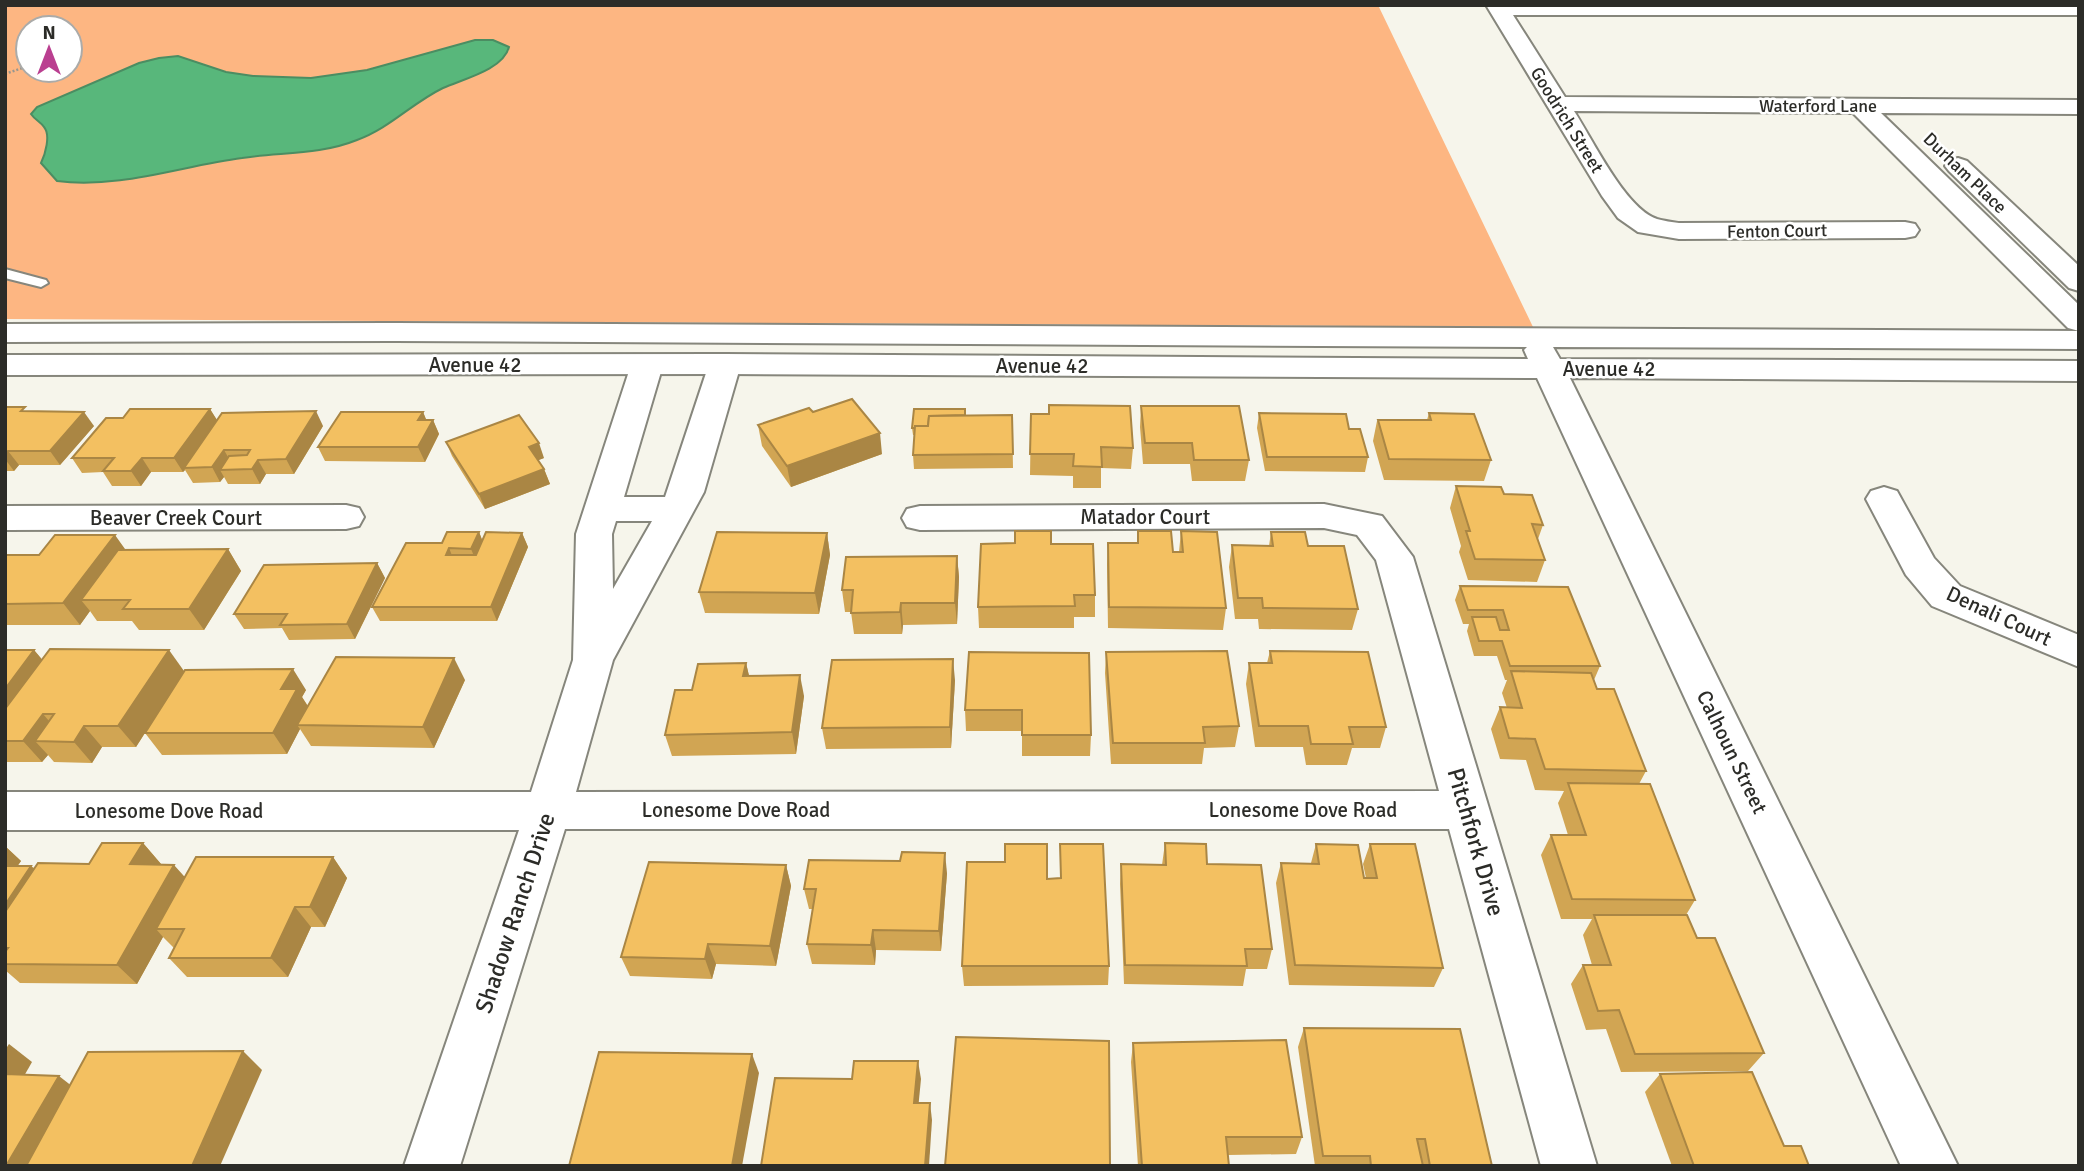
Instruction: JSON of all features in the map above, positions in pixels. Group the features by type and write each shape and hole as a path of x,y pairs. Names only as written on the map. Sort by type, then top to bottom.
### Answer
{"street":[{"path":"1497,7 2079,9"},
{"name":"Goodrich Street","path":"1497,7 1615,196 1628,212 1648,226"},
{"name":"Waterford Lane","path":"1558,104 2079,107"},
{"name":"Durham Place","path":"1860,106 2079,322"},
{"name":"Durham Place","path":"1896,106 1920,129"},
{"name":"Durham Place","path":"1939,147 2079,282"},
{"name":"Fenton Court","path":"1648,226 1679,231 1715,232 1905,230"},
{"name":"Durham Place","path":"1996,240 2035,240"},
{"name":"Avenue 42","path":"5,333 957,336 2079,371"},
{"path":"648,365 652,357 667,349 873,349 957,336"},
{"name":"Avenue 42","path":"5,365 648,365 1542,354 2079,340"},
{"name":"Calhoun Street","path":"1542,354 1930,1166"},
{"name":"Shadow Ranch Drive","path":"432,1166 548,811 593,660 686,492 725,364"},
{"name":"Shadow Ranch Drive","path":"593,660 594,534 648,365"},
{"name":"Denali Court","path":"1884,499 1919,566 1946,596 2079,652"},
{"path":"600,509 676,509"},
{"name":"Matador Court","path":"920,518 1324,516 1369,525"},
{"name":"Beaver Creek Court","path":"5,518 346,517"},
{"name":"Pitchfork Drive","path":"1369,525 1394,557 1569,1166"},
{"name":"Lonesome Dove Road","path":"5,811 1467,810"}],"lane":[{"path":"5,273 41,283"}],"shaded area":[{"path":"5,5 1378,5 1533,327 5,319"},
{"path":"475,40 493,40 509,47 499,62 491,68 443,88 380,129 343,145 315,151 242,158 103,182 57,181 41,163 46,150 47,135 43,125 31,114 37,107 139,63 178,56 226,72 311,78 367,70"}],"building":[{"path":"852,399 880,433 787,466 758,425 809,408 813,412"},
{"path":"1049,405 1130,406 1133,448 1101,447 1102,467 1073,466 1074,454 1030,454 1031,414 1049,414"},
{"path":"1141,406 1239,406 1249,460 1194,460 1192,443 1145,443"},
{"path":"5,407 25,407 21,411 84,412 50,451 8,451 5,454"},
{"path":"130,409 210,409 174,458 142,458 131,471 103,471 114,458 72,458 106,418 123,418"},
{"path":"914,409 965,409 965,415 929,416 928,426 912,428"},
{"path":"316,411 286,459 258,460 252,469 220,470 229,456 247,455 250,450 224,450 212,467 184,468 222,413"},
{"path":"341,412 423,412 418,420 433,420 418,447 318,447"},
{"path":"1259,413 1346,414 1349,429 1360,429 1368,457 1267,457"},
{"path":"1429,413 1474,414 1491,460 1389,459 1378,420 1431,420"},
{"path":"519,415 539,443 529,447 544,469 479,494 446,442"},
{"path":"1012,415 1013,454 913,455 915,426 928,426 929,416"},
{"path":"1456,486 1501,487 1504,494 1532,495 1543,525 1532,524 1545,560 1475,559 1466,531 1470,531"},
{"path":"1015,531 1051,531 1051,544 1093,544 1095,595 1074,595 1075,606 978,607 981,544 1015,543"},
{"path":"1138,531 1171,531 1173,552 1183,552 1181,531 1217,532 1226,608 1109,607 1108,543 1138,543"},
{"path":"447,532 479,532 471,549 449,548 446,555 476,555 486,532 522,533 491,607 372,607 406,543 442,543"},
{"path":"717,532 827,533 815,593 699,592"},
{"path":"1271,532 1305,532 1308,546 1344,546 1358,609 1263,608 1262,598 1238,598 1232,545 1273,546"},
{"path":"55,535 115,535 63,603 5,604 5,555 39,555"},
{"path":"228,549 189,609 123,609 130,600 81,600 118,550"},
{"path":"957,556 955,603 901,603 900,612 851,613 853,590 842,590 846,557"},
{"path":"377,563 347,624 280,625 287,614 234,614 264,565"},
{"path":"1460,586 1568,587 1600,666 1510,666 1502,641 1479,641 1472,617 1496,617 1500,630 1509,630 1503,610 1468,610"},
{"path":"50,649 169,650 118,726 84,726 74,742 35,741 54,714 43,714 23,741 5,741 5,709"},
{"path":"5,650 34,650 5,689"},
{"path":"1227,651 1239,726 1203,727 1205,743 1113,743 1106,652"},
{"path":"1270,651 1368,652 1386,727 1349,727 1353,744 1311,744 1308,726 1259,726 1249,663 1272,663"},
{"path":"969,652 1089,653 1091,735 1022,735 1022,710 965,710"},
{"path":"336,657 454,658 423,727 297,725"},
{"path":"953,659 950,727 822,728 832,660"},
{"path":"746,663 743,676 800,675 792,732 665,735 675,690 692,690 698,664"},
{"path":"293,669 281,689 297,689 273,733 145,733 185,670"},
{"path":"1511,671 1591,673 1597,689 1614,689 1646,771 1545,769 1535,739 1509,738 1500,707 1522,708"},
{"path":"1568,783 1650,784 1695,900 1572,899 1551,835 1586,835"},
{"path":"102,843 143,843 130,864 174,865 117,965 5,964 5,952 8,948 5,948 5,912 38,863 89,864"},
{"path":"1165,843 1206,844 1207,864 1261,865 1272,949 1245,949 1247,966 1125,965 1121,864 1166,865"},
{"path":"1005,844 1047,844 1047,879 1061,878 1060,844 1103,844 1109,966 962,966 967,862 1005,862"},
{"path":"1316,844 1358,845 1364,878 1377,878 1370,844 1415,844 1443,968 1295,965 1281,863 1319,864"},
{"path":"902,852 945,853 939,931 873,930 871,945 807,944 816,889 804,889 809,860 900,861"},
{"path":"196,857 333,857 310,907 295,907 271,958 169,958 184,929 156,929"},
{"path":"649,862 786,865 770,946 708,944 705,959 621,957"},
{"path":"5,866 31,866 5,905"},
{"path":"1594,915 1687,915 1697,938 1715,938 1764,1053 1635,1054 1619,1010 1598,1011 1583,965 1611,965"},
{"path":"1304,1028 1460,1029 1492,1166 1430,1166 1425,1139 1417,1139 1423,1166 1371,1166 1370,1156 1323,1156"},
{"path":"956,1037 1109,1041 1110,1166 945,1166"},
{"path":"1286,1040 1302,1137 1226,1137 1229,1166 1142,1166 1133,1043"},
{"path":"243,1051 192,1166 26,1166 88,1052"},
{"path":"599,1052 752,1054 732,1166 569,1166"},
{"path":"854,1061 918,1061 914,1103 930,1103 925,1166 761,1166 775,1078 852,1079"},
{"path":"1752,1072 1784,1146 1801,1146 1809,1166 1694,1166 1660,1074"},
{"path":"5,1074 59,1076 6,1166 5,1166"}]}
